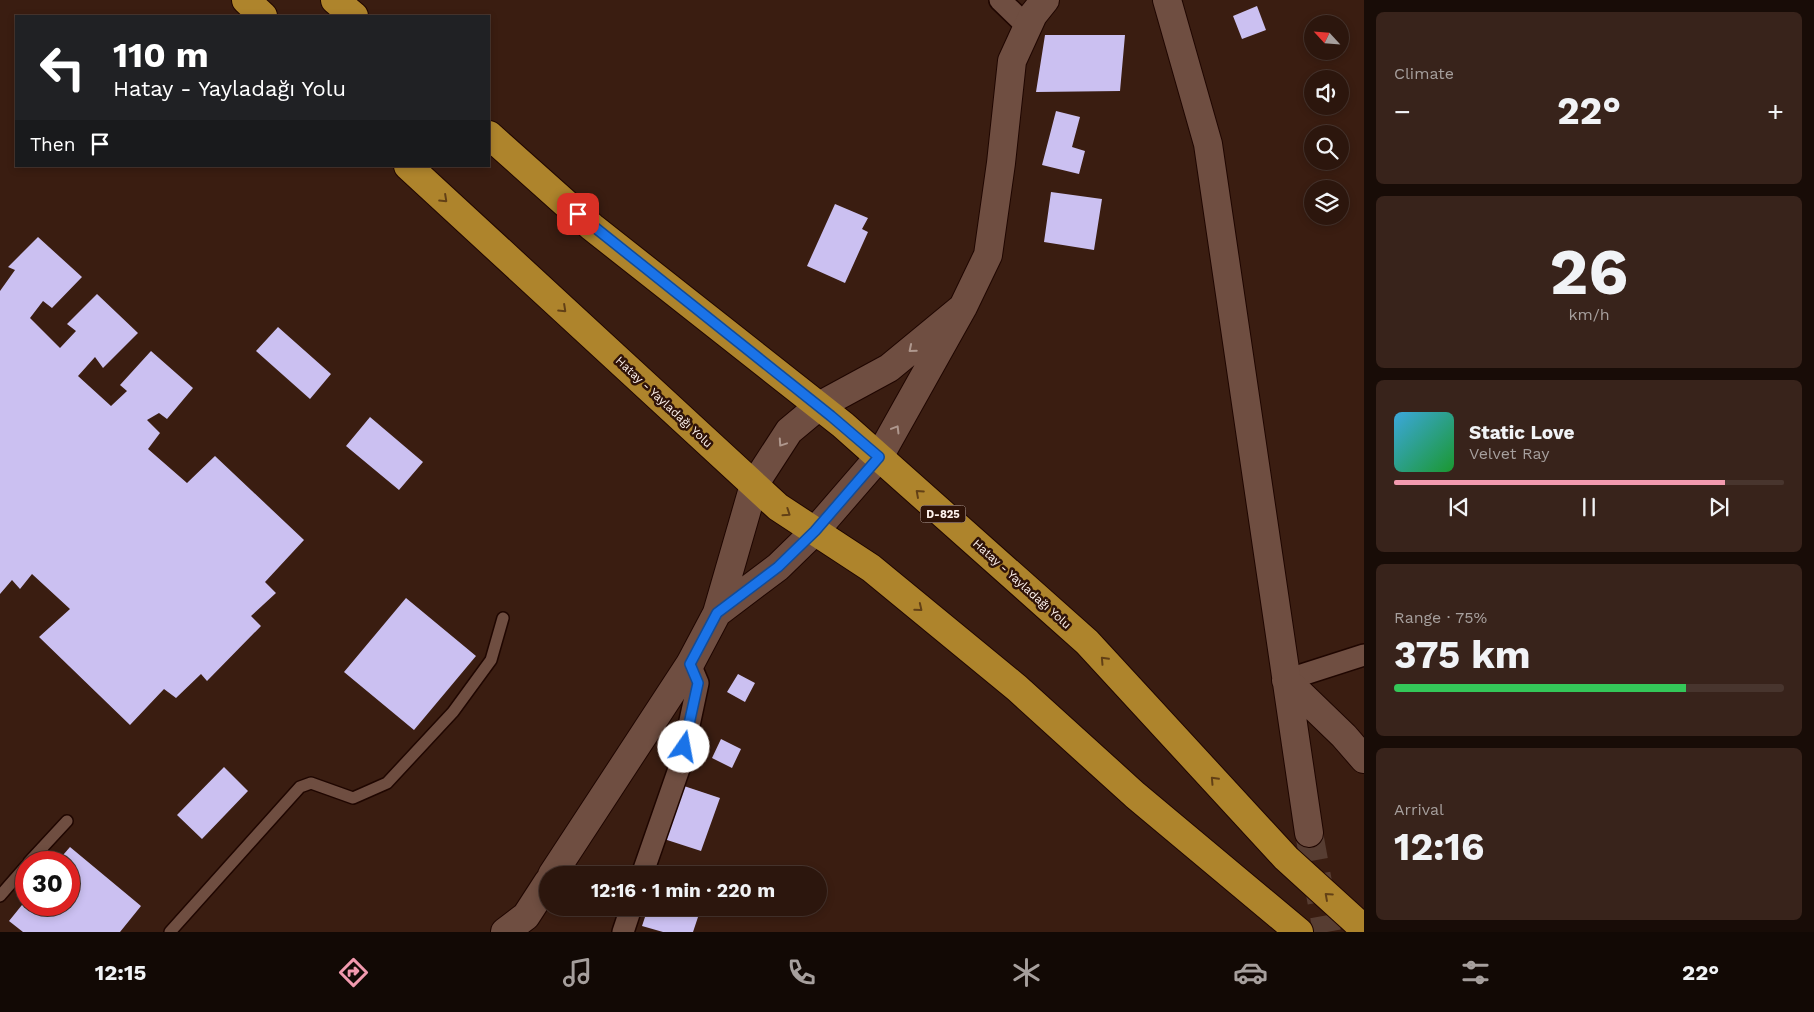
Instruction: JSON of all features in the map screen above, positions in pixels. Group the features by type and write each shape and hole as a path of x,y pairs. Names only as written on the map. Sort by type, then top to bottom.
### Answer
{"highway":[{"path":"246,0 262,15"},
{"path":"335,0 353,15"},
{"name":"Hatay - Yayladağı Yolu","path":"490,136 592,227 818,406 879,457 1087,642 1286,858 1364,929"},
{"name":"Hatay - Yayladağı Yolu","path":"409,167 778,507 871,568 1017,688 1135,795 1299,932"}],"street":[{"path":"1000,0 1028,27"},
{"path":"717,613 778,567 815,531 879,457 963,307 988,255 1001,163 1012,61 1033,15 1045,0"},
{"path":"1167,0 1208,144 1309,833"},
{"path":"558,866 690,664 717,613 754,485 789,431 818,406 889,368 963,307"},
{"path":"1286,680 1364,655"},
{"path":"645,866 681,763 698,683 690,664"},
{"path":"1286,680 1344,736 1364,759"},
{"path":"505,932 526,916 539,896"},
{"path":"623,932 628,916"}],"lane":[{"path":"170,932 300,787 311,783 353,798 386,783 454,712 491,660 503,618"},
{"path":"40,851 67,821"},
{"path":"0,896 15,879"}],"building":[{"path":"1257,6 1266,30 1242,39 1233,16"},
{"path":"1045,35 1125,35 1120,91 1036,92"},
{"path":"1056,111 1080,117 1072,147 1085,151 1079,174 1042,165"},
{"path":"1051,192 1102,199 1094,250 1044,242"},
{"path":"835,204 868,218 862,229 868,232 845,283 807,266"},
{"path":"38,237 82,277 52,308 43,301 30,318 60,348 76,331 67,324 97,294 138,333 103,368 95,357 78,376 111,406 127,391 120,385 151,351 193,388 167,419 159,413 147,420 160,433 148,449 187,483 215,456 304,540 265,582 276,593 251,616 261,626 207,681 201,674 176,698 164,689 130,725 39,637 70,609 32,574 20,589 12,580 0,594 0,291 15,270 8,267"},
{"path":"278,327 331,374 310,399 256,351"},
{"path":"370,417 423,462 399,490 346,446"},
{"path":"406,598 476,656 414,730 344,672"},
{"path":"738,674 755,683 745,702 727,692"},
{"path":"721,739 741,749 732,768 712,758"},
{"path":"224,767 248,791 202,839 177,815"},
{"path":"684,786 720,798 701,851 664,839"},
{"path":"70,847 75,851 67,851"},
{"path":"80,855 141,906 120,932 23,932 9,921 15,914 15,916 80,916"},
{"path":"645,916 698,916 693,932 663,932 642,926"}],"tunnel":[{"path":"1309,833 1327,932"}],"route":[{"path":"578,214 831,416 879,457 815,531 778,567 717,613 690,664 698,683 684,747"}]}
